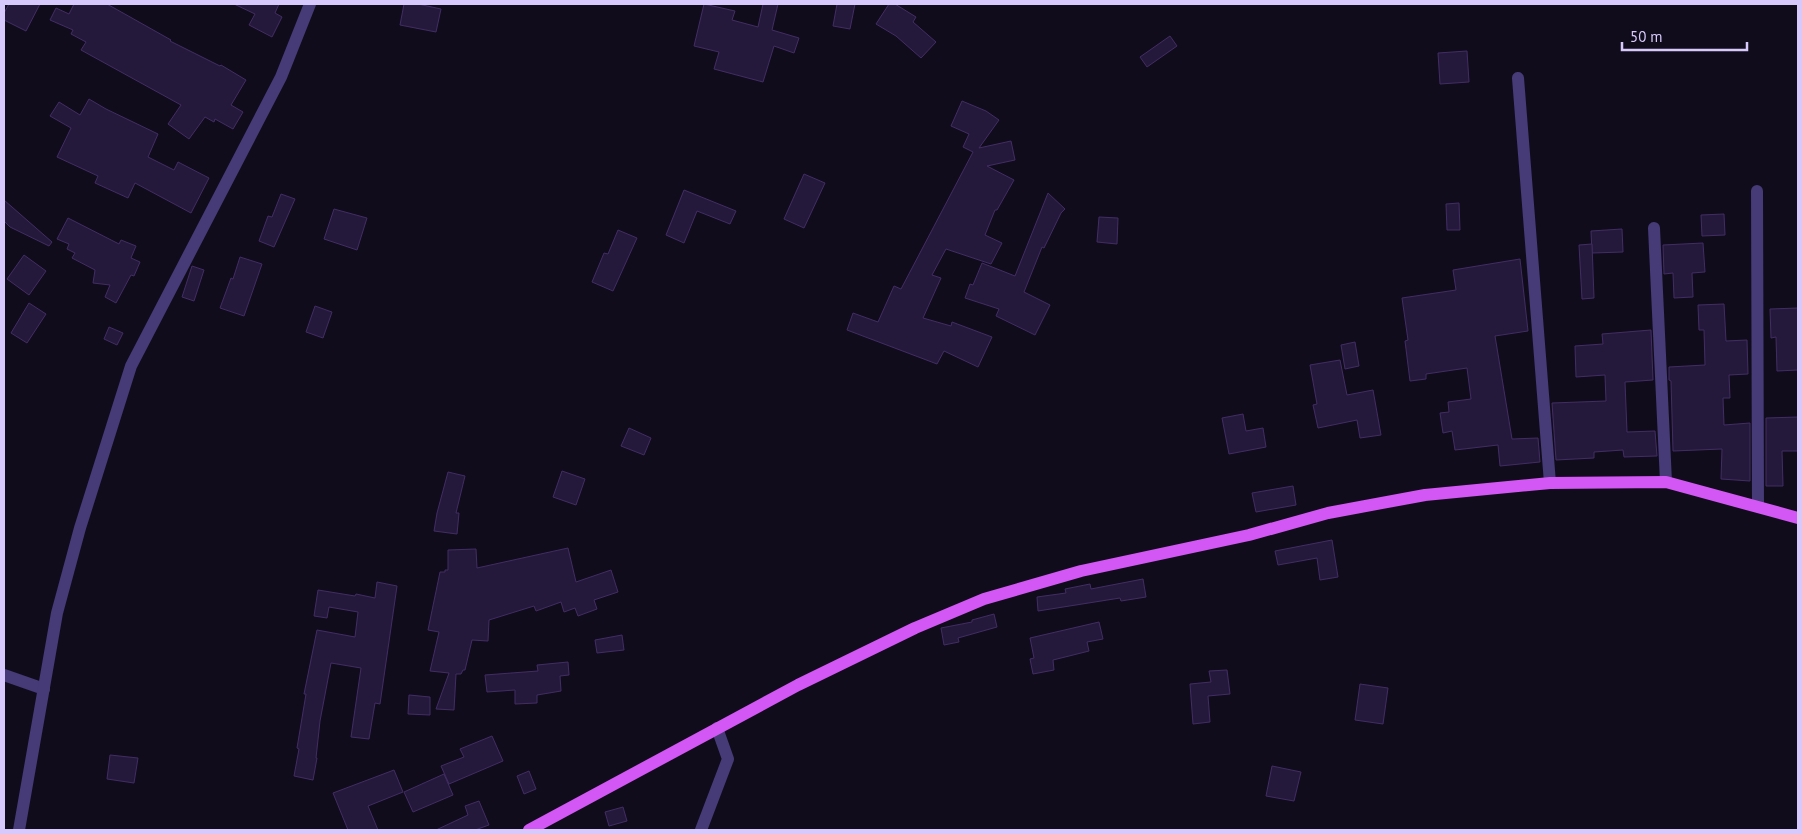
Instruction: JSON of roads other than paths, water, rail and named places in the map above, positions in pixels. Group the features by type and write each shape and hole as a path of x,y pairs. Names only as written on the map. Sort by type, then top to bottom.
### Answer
{"main road":[{"path":"529,830 798,685 914,628 984,599 1081,571 1249,535 1328,513 1425,495 1550,483 1666,482 1798,518"}],"street":[{"path":"19,830 57,613 80,528 132,366 281,77 310,4"},
{"path":"1518,78 1550,483"},
{"path":"1757,191 1758,506"},
{"path":"1654,228 1666,482"},
{"path":"4,675 44,689"},
{"path":"701,830 728,759 717,728"}]}
